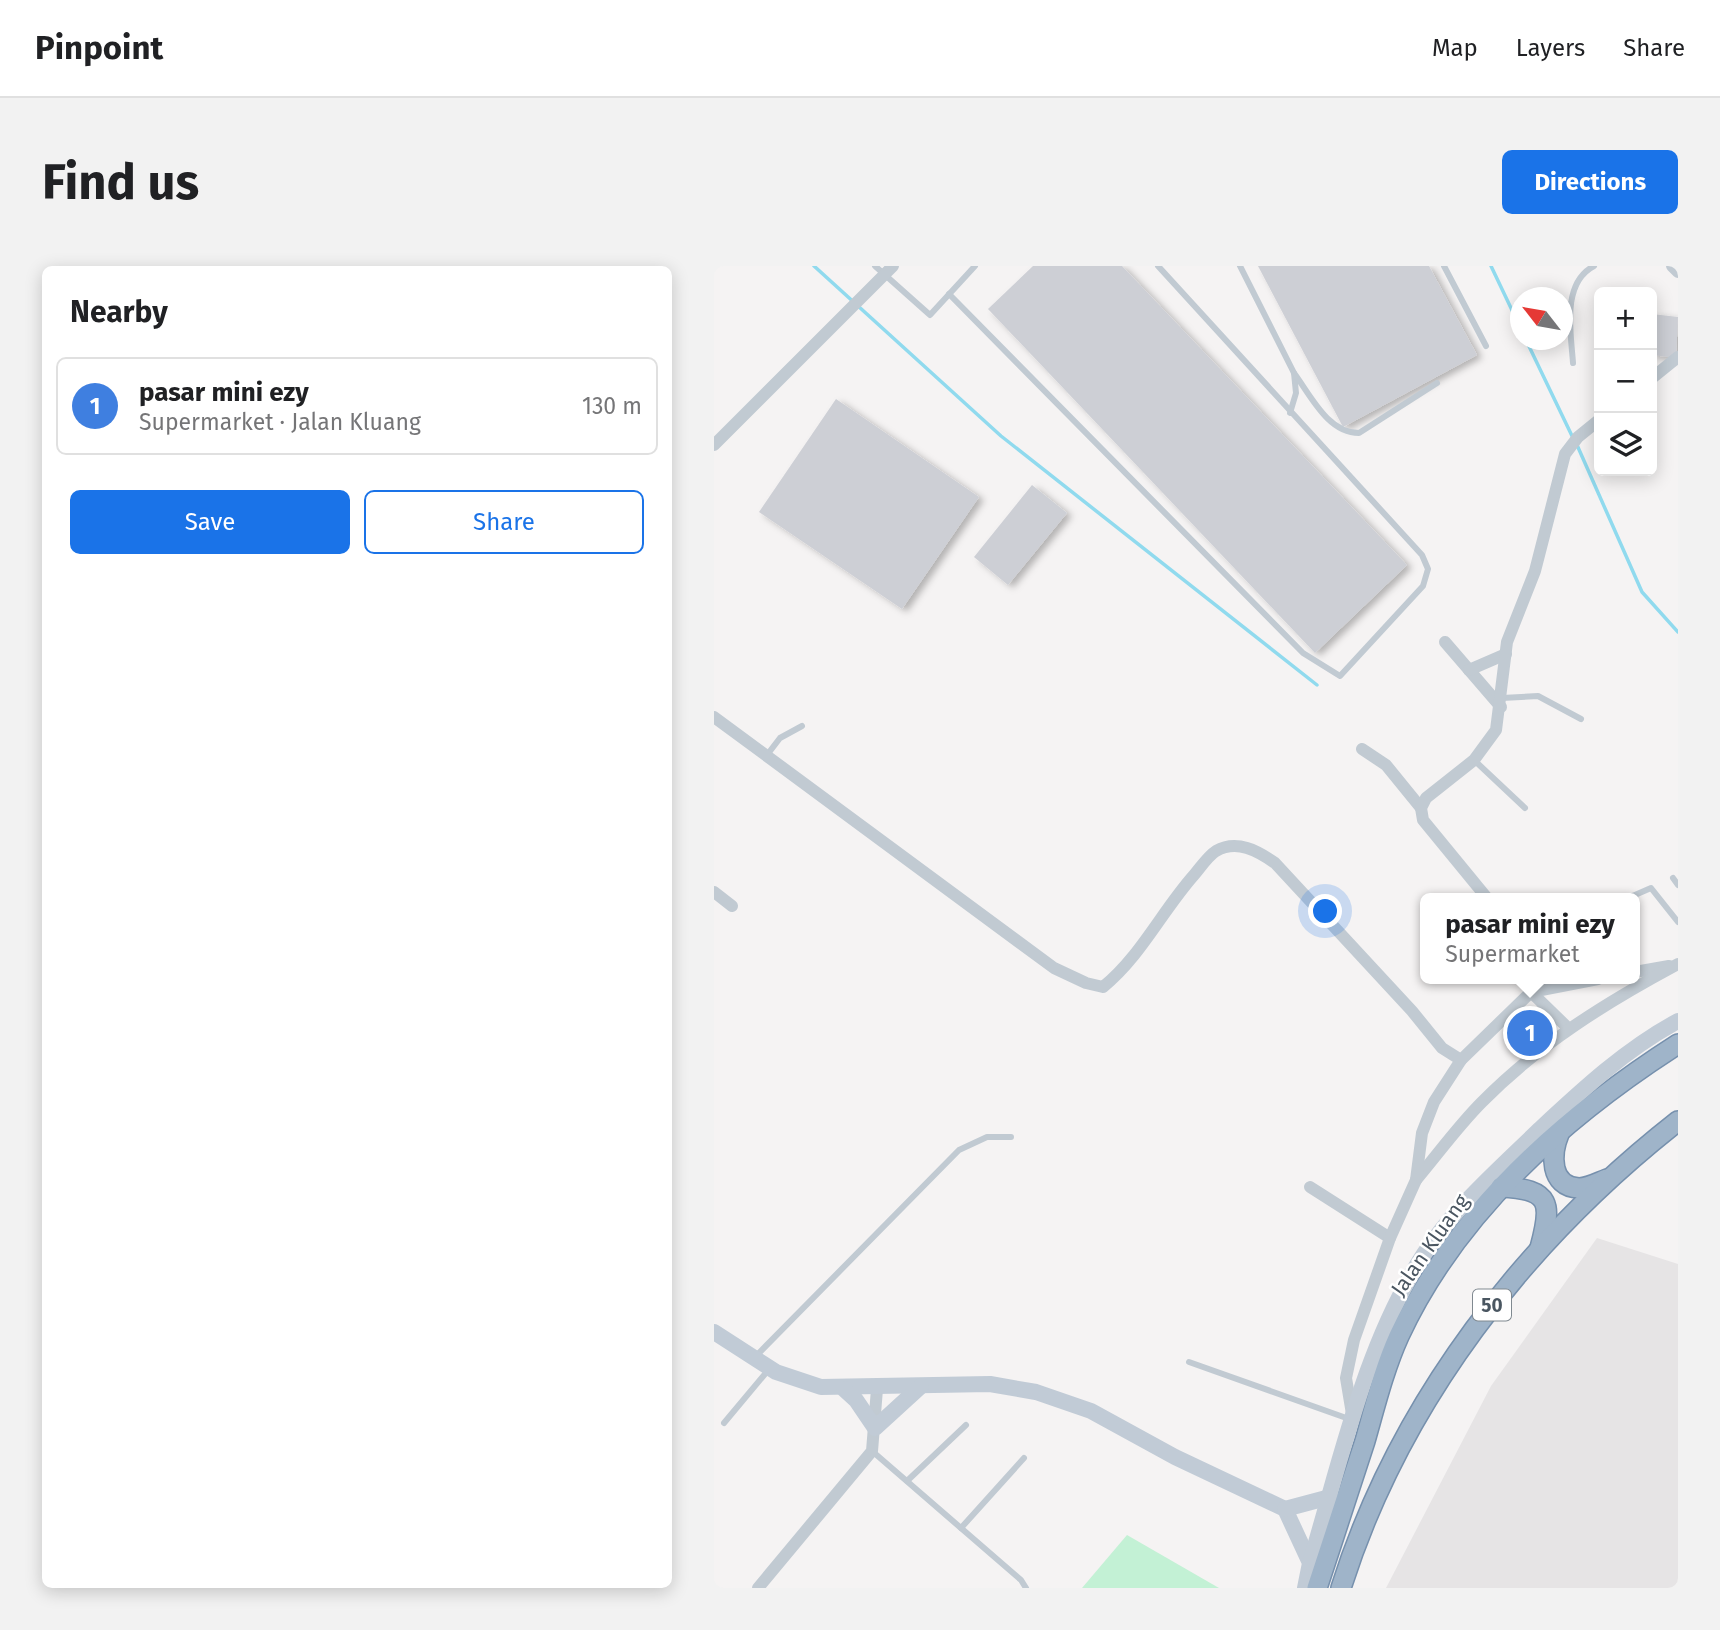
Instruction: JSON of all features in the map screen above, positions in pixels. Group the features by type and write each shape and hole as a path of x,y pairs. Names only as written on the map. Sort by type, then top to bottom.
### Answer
{"highway":[{"name":"Jalan Kluang","path":"1317,1588 1398,1338 1422,1291 1464,1229 1501,1187 1560,1131 1626,1078 1678,1044"},
{"name":"50","path":"1341,1588 1387,1476 1446,1367 1493,1304 1540,1248 1678,1121"},
{"path":"1560,1131 1552,1151 1553,1164 1568,1186 1582,1188 1615,1177"},
{"path":"1501,1187 1535,1193 1546,1203 1549,1217 1540,1248"}],"main road":[{"path":"1304,1588 1368,1370 1389,1317 1425,1251 1511,1158 1588,1084 1639,1045 1678,1021"},
{"path":"714,1332 752,1359 797,1382 844,1389 990,1384 1036,1392 1091,1411 1175,1457 1285,1509 1310,1563"},
{"path":"844,1389 856,1400 875,1428 920,1385"},
{"path":"1285,1509 1330,1497"}],"street":[{"path":"1672,266 1678,272"},
{"path":"714,445 844,317 884,269"},
{"path":"1657,374 1678,357"},
{"path":"1483,893 1423,820 1422,808 1426,799 1474,760 1496,730 1502,703 1507,642 1535,570 1565,454 1574,442 1594,425"},
{"path":"1445,642 1502,703"},
{"path":"1469,670 1506,654"},
{"path":"714,717 1054,968 1086,983 1103,987 1125,969 1172,900 1216,851 1241,846 1260,853 1275,863 1412,1010 1442,1048 1461,1060"},
{"path":"1362,749 1386,765 1422,808"},
{"path":"714,892 732,906"},
{"path":"1640,971 1677,965"},
{"path":"1354,1421 1346,1378 1354,1340 1390,1238 1416,1180 1481,1103 1568,1028 1677,965"},
{"path":"1416,1180 1422,1133 1434,1102 1461,1060 1532,986 1551,984"},
{"path":"1532,986 1568,1028"},
{"path":"1310,1187 1390,1238"},
{"path":"758,1588 872,1451 877,1389"}],"lane":[{"path":"884,269 930,315 975,266"},
{"path":"949,293 1303,653 1340,676 1423,586 1428,569 1422,555 1158,266"},
{"path":"1240,266 1294,373 1335,427 1345,433 1359,432 1437,383"},
{"path":"1444,266 1486,346"},
{"path":"1573,363 1570,324 1572,297 1577,282 1594,266"},
{"path":"1290,413 1296,393 1294,373"},
{"path":"1502,703 1538,696 1581,719"},
{"path":"766,755 780,738 802,726"},
{"path":"1474,760 1525,808"},
{"path":"1674,878 1678,885"},
{"path":"1640,893 1651,888 1678,922"},
{"path":"752,1359 958,1150 987,1137 1011,1137"},
{"path":"1189,1362 1354,1421"},
{"path":"724,1423 770,1368"},
{"path":"907,1481 966,1425"},
{"path":"872,1451 1026,1588"},
{"path":"961,1528 1024,1458"}],"shaded area":[{"path":"1597,1238 1678,1264 1678,1588 1386,1588 1491,1386"}],"green space":[{"path":"1127,1535 1219,1588 1082,1588"}],"building":[{"path":"1033,266 1122,266 1407,565 1315,653 988,309"},
{"path":"1258,266 1429,266 1477,355 1343,427"},
{"path":"1657,315 1678,317 1676,358 1657,356"},
{"path":"836,399 979,497 902,609 759,512"},
{"path":"1032,485 1067,513 1008,585 974,557"}],"waterway":[{"path":"814,266 1001,436 1317,685"},
{"path":"1491,266 1510,306"},
{"path":"1531,350 1573,438"},
{"path":"1577,445 1642,592 1678,632"}],"place":[{"name":"pasar mini ezy","path":"1530,1033"}]}
